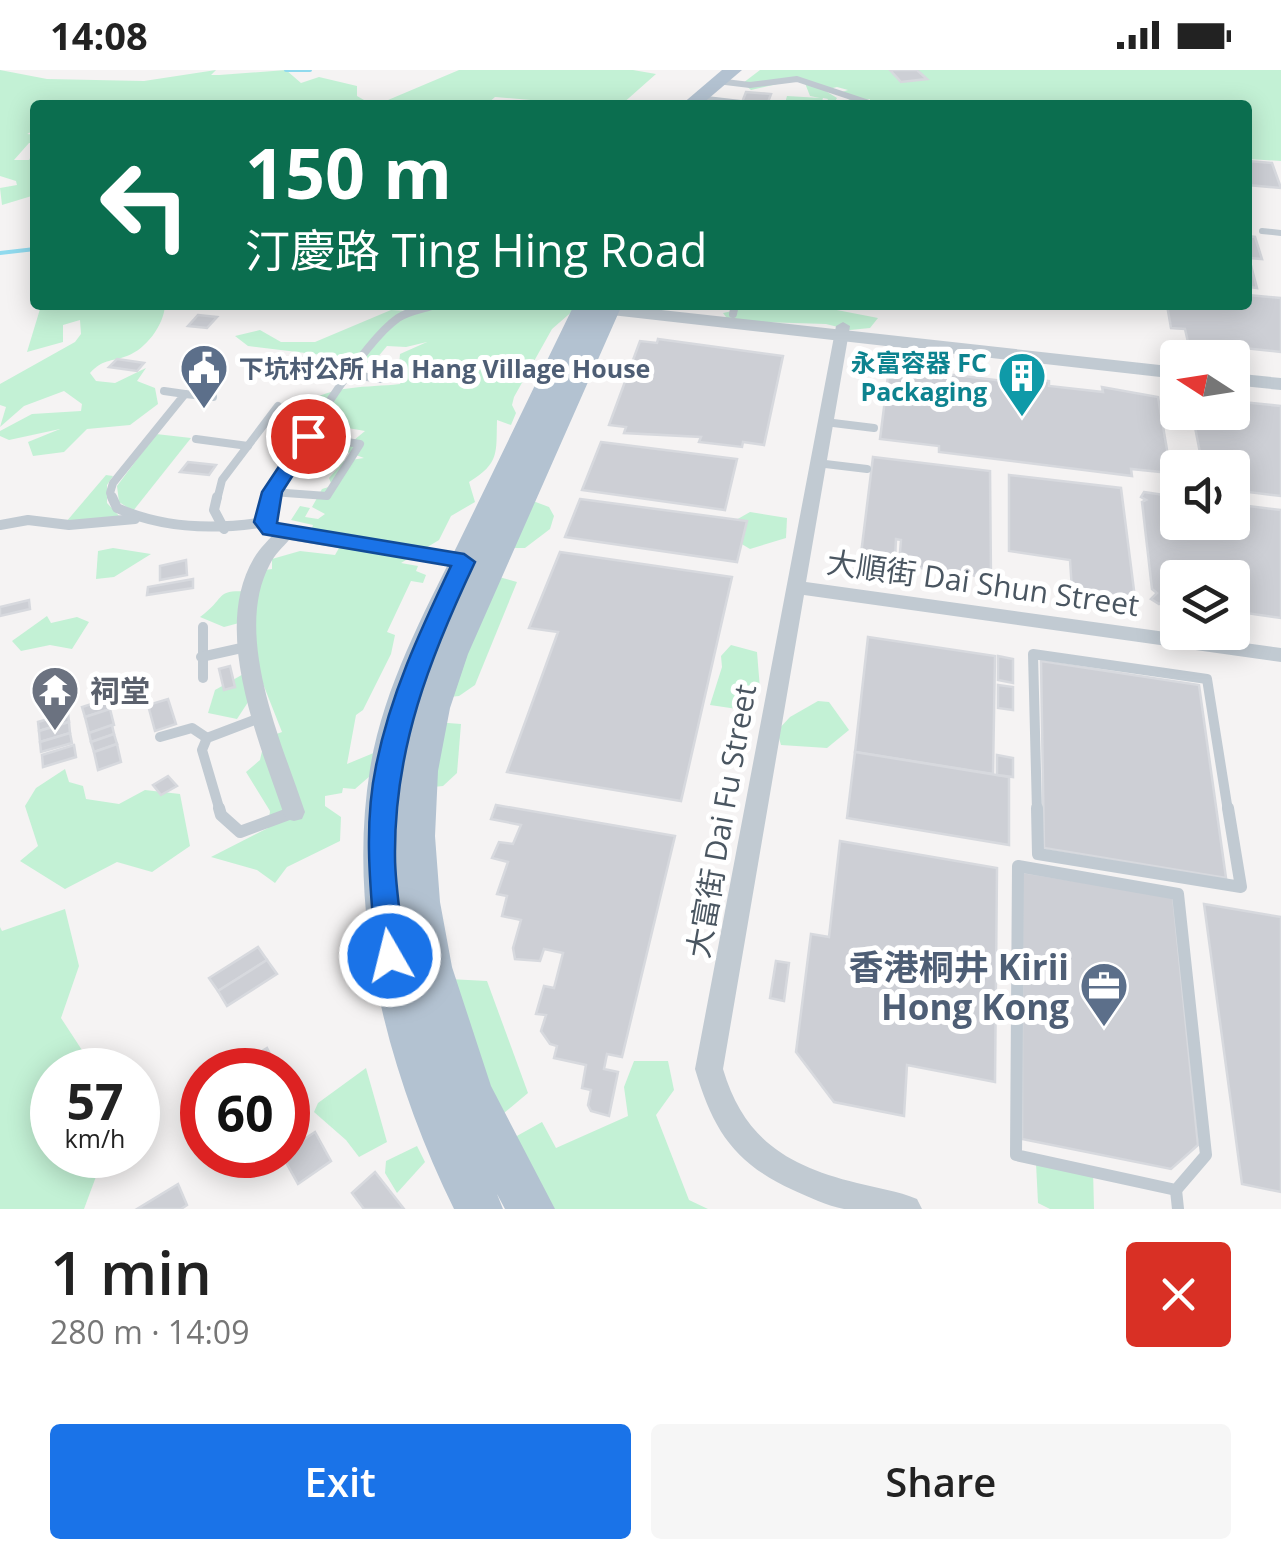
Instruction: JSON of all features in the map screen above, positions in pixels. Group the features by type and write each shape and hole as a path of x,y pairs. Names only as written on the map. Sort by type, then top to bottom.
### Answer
{"main road":[{"path":"701,100 726,78 746,70"},
{"path":"479,1209 445,1141 408,1034 385,922 382,857 388,767 419,657 478,564 596,310"},
{"path":"478,564 433,707 422,763 418,888 425,944 470,1094 531,1209"}],"street":[{"path":"628,310 1160,360"},
{"path":"739,310 842,331 1160,371"},
{"name":"大富街 Dai Fu Street","path":"842,331 709,1069 715,1100 734,1132 766,1163 810,1185 908,1209"},
{"path":"1250,370 1281,373"},
{"path":"1250,381 1281,384"},
{"path":"294,812 246,647 246,608 266,549 285,533 478,564"},
{"name":"大順街 Dai Shun Street","path":"795,588 1281,655"}],"lane":[{"path":"726,78 750,85 797,79 860,100"},
{"path":"1262,231 1281,233"},
{"path":"285,533 270,529 265,522 272,492 381,334 413,310"},
{"path":"352,375 381,379"},
{"path":"164,391 213,397"},
{"path":"142,518 117,508 110,492 118,476 184,394"},
{"path":"224,529 214,510 215,495 278,406"},
{"path":"825,422 874,428"},
{"path":"272,492 327,496 360,444 308,436"},
{"path":"196,439 248,446"},
{"path":"817,463 867,470"},
{"path":"0,524 28,520 69,525 142,518 224,529 265,522"},
{"path":"202,678 203,627"},
{"path":"202,658 246,647"},
{"path":"1033,654 1208,679 1241,887 1038,854 1033,654"},
{"path":"264,716 207,738 202,750 221,815 240,832 294,812"},
{"path":"160,738 192,728 207,738"},
{"path":"1176,1190 1016,1155 1018,866 1178,894 1206,1155 1176,1190 1178,1209"}],"green space":[{"path":"0,70 47,79 144,81 216,70 211,75 286,70 301,83 319,77 357,86 357,96 364,100 30,100 30,143 14,160 30,158 30,197 2,205 0,188 17,185 16,181 0,176"},
{"path":"459,70 633,70 656,74 627,100 388,100"},
{"path":"760,70 1281,70 1281,161 1252,159 1252,100 849,100 842,92 848,90 837,87 824,90 836,100 786,100 787,96 820,98 810,96 803,78 751,90 743,83"},
{"path":"40,310 164,310 158,328 141,348 103,363 90,373 96,381 115,383 146,368 137,381 155,388 158,404 130,425 87,429 64,452 33,456 28,442 60,429 9,440 0,436 0,431 32,414 81,411 82,404 64,391 24,406 0,427 6,407 0,405 0,384 75,342 81,334 80,320 63,325 63,342 27,352"},
{"path":"391,310 574,310 552,329 514,397 516,413 511,425 497,420 491,463 469,482 475,502 451,516 439,540 401,563 418,566 416,571 426,575 423,583 411,581 387,632 395,635 391,654 363,710 356,715 347,764 376,752 370,776 355,789 343,788 342,793 325,796 325,806 341,817 340,841 287,867 275,883 257,870 211,857 268,828 270,811 246,772 260,760 265,738 282,732 239,623 224,627 200,617 222,595 257,592 265,570 272,569 272,559 300,551 335,555 339,548 310,534 313,525 291,520 300,506 310,508 305,517 318,519 325,514 312,507 322,489 332,486 329,478 344,461 364,458 342,450 365,431 295,431 302,419 303,405 338,390 400,384 405,375 399,365 400,354 427,342 387,346 367,370 346,371 355,359 248,346 235,336 260,330 281,342 315,342"},
{"path":"837,310 878,318 870,328 850,330 826,324 729,321 723,313"},
{"path":"156,434 191,438 133,511 119,502 117,486"},
{"path":"106,475 113,476 107,485 107,503 121,518 66,522"},
{"path":"533,501 549,507 554,516 550,529 525,548 506,548"},
{"path":"750,512 787,518 786,538 750,549 725,534 729,524"},
{"path":"113,548 151,554 114,577 96,579 98,551"},
{"path":"499,577 517,582 475,685 459,696 429,699"},
{"path":"47,616 51,623 77,617 89,622 72,649 50,645 21,651 12,641"},
{"path":"731,645 757,652 760,689 744,710 710,705 722,667 721,656"},
{"path":"247,672 252,696 237,719 208,713 215,690"},
{"path":"818,701 829,702 849,730 827,748 781,745 777,731 790,717"},
{"path":"435,722 461,724 457,773 443,786 433,787"},
{"path":"65,769 69,782 83,786 86,799 119,804 145,790 180,794 190,846 152,872 117,862 65,889 20,861 38,846 25,806 36,788"},
{"path":"65,909 79,966 61,1018 81,1048 30,1048 30,1178 95,1178 84,1209 0,1209 0,927 2,931"},
{"path":"449,979 487,981 528,1093 504,1113 461,1118"},
{"path":"634,1061 668,1061 674,1090 656,1115 689,1200 708,1209 510,1209 515,1137 542,1122 556,1148 628,1116 624,1087"},
{"path":"366,1068 387,1142 359,1157 314,1112 318,1103"},
{"path":"417,1146 425,1162 397,1193 385,1173 386,1161"},
{"path":"1036,1163 1093,1169 1094,1209 1050,1209 1038,1203"}],"building":[{"path":"890,70 917,70 927,79 901,82"},
{"path":"746,92 771,94 769,100 743,100"},
{"path":"1252,161 1272,163 1281,188 1252,185"},
{"path":"1252,237 1255,237 1262,259 1252,258"},
{"path":"1252,295 1281,298 1281,352 1250,349 1250,340 1188,340 1185,329 1171,328 1168,310 1252,310"},
{"path":"198,315 217,317 207,328 188,326"},
{"path":"658,339 783,356 764,445 743,442 742,447 699,442 701,437 624,433 626,427 609,425 640,341 657,343"},
{"path":"117,359 144,363 137,371 109,367"},
{"name":"永富容器 FC Packaging","path":"889,368 946,369 946,374 1021,383 1021,378 1049,381 1049,386 1103,392 1102,387 1158,397 1160,430 1164,430 1167,450 1160,450 1160,472 1131,469 1132,476 939,452 939,446 880,439"},
{"path":"1250,403 1281,406 1281,496 1250,492 1250,450 1199,450 1196,430 1250,430"},
{"path":"601,442 737,459 725,510 582,490"},
{"path":"873,457 990,471 991,578 899,565 901,540 896,539 895,559 861,554"},
{"path":"188,462 216,465 209,475 180,472"},
{"path":"1009,475 1121,488 1135,598 1072,590 1070,560 1009,551"},
{"path":"1144,492 1160,494 1160,540 1250,540 1250,506 1281,510 1281,618 1250,614 1250,560 1160,560 1160,603 1151,599 1157,593 1152,589 1142,502 1146,500 1141,497"},
{"path":"580,499 747,521 737,562 565,537"},
{"path":"560,552 732,577 681,801 507,772 558,632 529,628"},
{"path":"186,560 187,575 160,580 160,566"},
{"path":"193,579 193,588 147,595 148,587"},
{"path":"29,600 30,609 0,616 0,607"},
{"path":"868,637 995,656 993,774 855,752"},
{"path":"998,656 1013,659 1013,683 998,680"},
{"path":"1041,661 1199,685 1226,878 1044,848"},
{"path":"230,666 235,687 224,690 219,669"},
{"path":"998,685 1013,687 1013,710 998,708"},
{"path":"107,699 110,709 85,717 82,707"},
{"path":"168,699 176,724 155,731 148,705"},
{"path":"110,709 114,725 89,733 85,717"},
{"path":"68,713 69,722 39,731 38,722"},
{"name":"祠堂","path":"69,722 70,733 40,742 39,731"},
{"name":"祠堂","path":"112,725 114,734 91,742 89,733"},
{"path":"70,733 72,743 41,752 40,742"},
{"path":"114,734 117,744 94,752 91,742"},
{"path":"117,744 121,762 98,770 94,752"},
{"path":"74,745 76,757 43,767 42,755"},
{"path":"855,752 1009,777 1009,845 847,818"},
{"path":"997,755 1013,758 1013,777 997,775"},
{"path":"168,776 177,786 161,795 153,785"},
{"path":"496,805 675,836 622,1057 607,1054 604,1069 618,1072 609,1116 591,1111 588,1105 591,1090 582,1088 586,1065 554,1058 557,1046 550,1044 541,1031 546,1015 536,1014 544,986 554,988 563,953 544,949 540,961 515,959 513,948 521,920 502,916 507,896 497,894 508,862 492,858 499,842 513,844 521,825 491,819"},
{"path":"840,841 997,868 995,1082 907,1065 904,1116 834,1102 796,1052 811,934 829,937"},
{"name":"香港桐井 Kirii Hong Kong","path":"1022,872 1173,896 1198,1145 1171,1169 1022,1139"},
{"path":"1204,904 1281,917 1281,1192 1242,1184"},
{"path":"258,947 267,960 218,991 209,978"},
{"path":"267,960 277,974 227,1006 218,991"},
{"path":"776,961 789,963 784,1001 770,998"},
{"path":"315,1132 331,1161 310,1176 310,1135"},
{"path":"375,1172 404,1209 364,1209 352,1193"},
{"path":"178,1184 187,1205 181,1209 137,1209"}],"waterway":[{"path":"286,70 310,70"},
{"path":"0,253 30,250"}],"place":[{"name":"下坑村公所 Ha Hang Village House","path":"204,410"},
{"name":"永富容器 FC Packaging","path":"1022,418"},
{"name":"祠堂","path":"55,732"},
{"name":"香港桐井 Kirii Hong Kong","path":"1104,1028"}],"route":[{"path":"308,436 272,492 265,522 270,529 464,562 419,657 388,767 382,890 390,956"}]}
